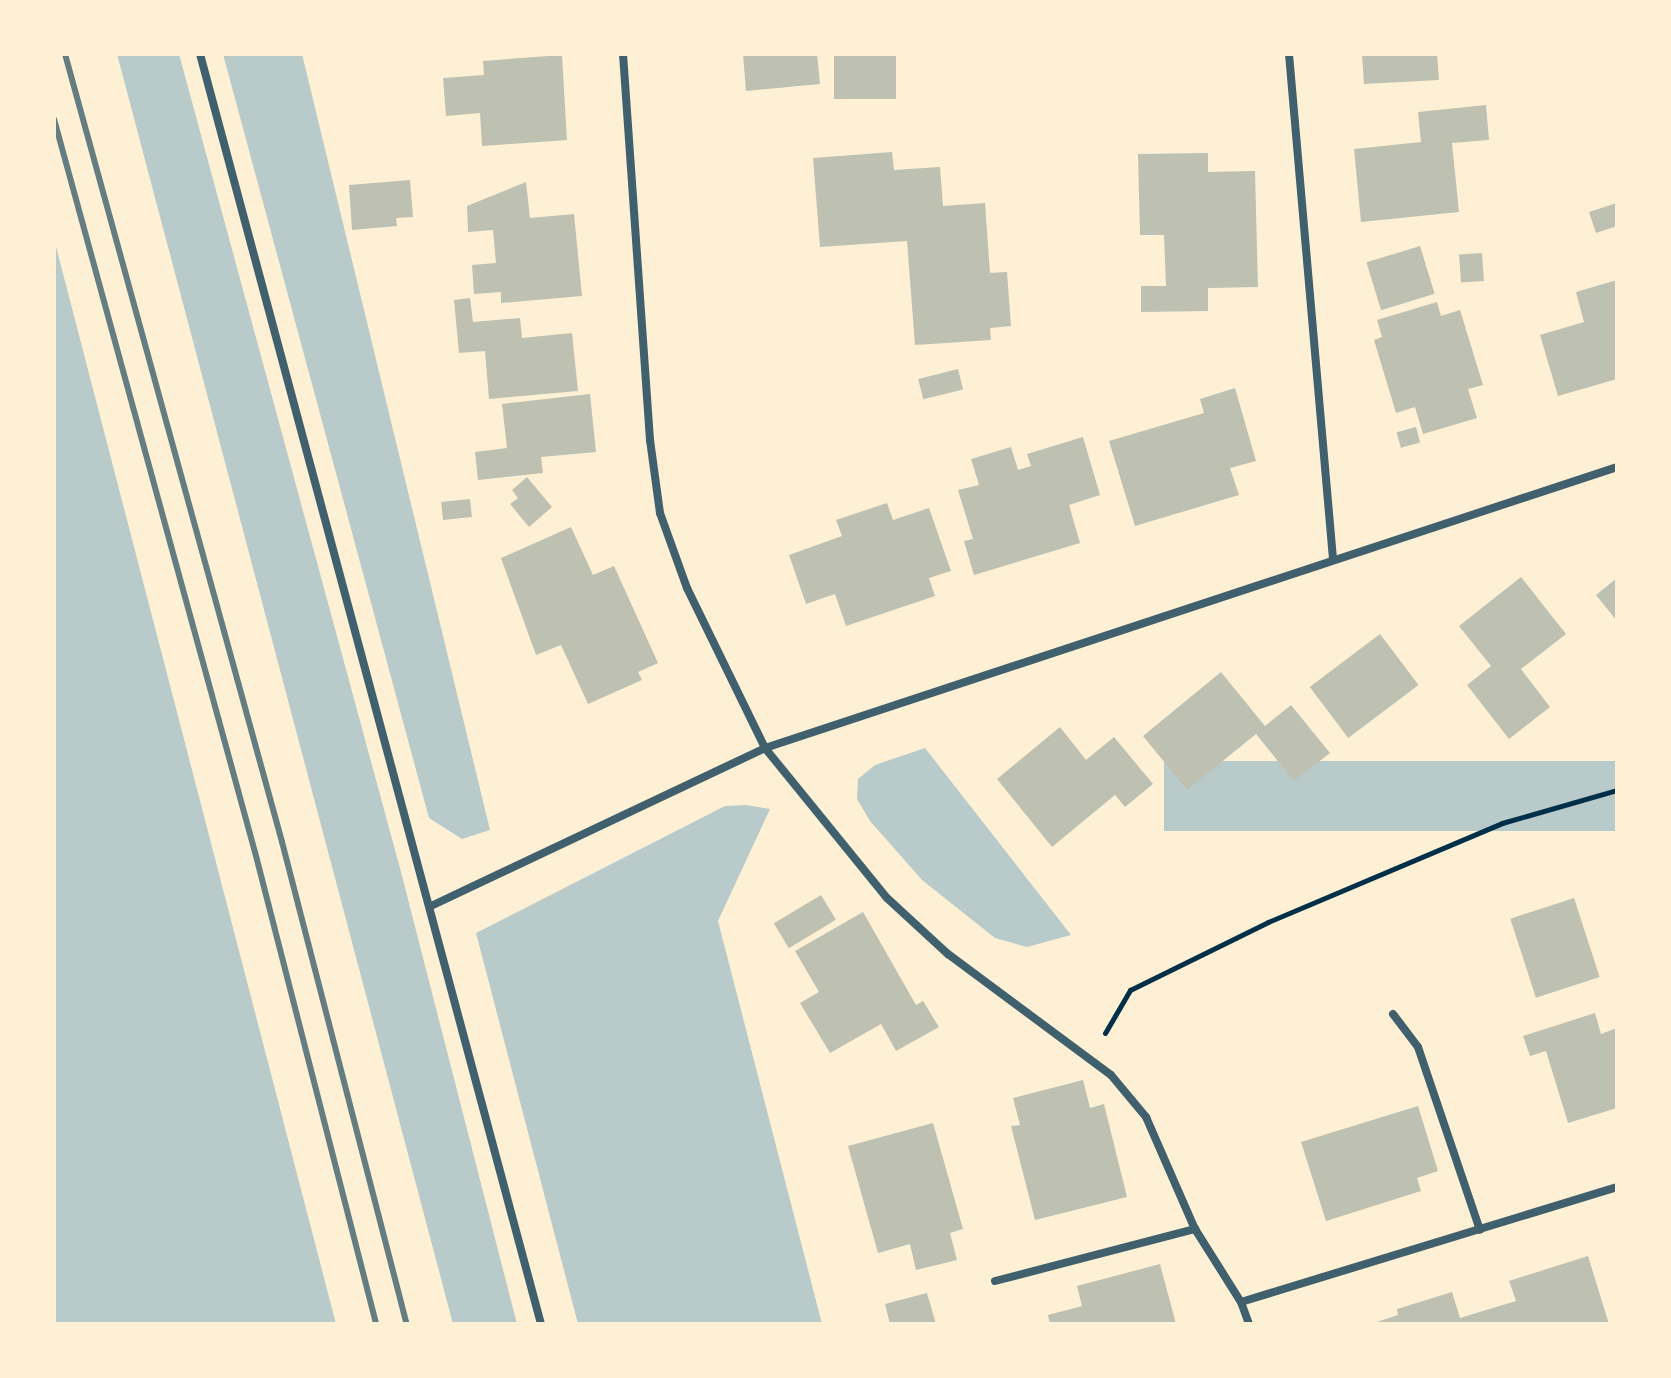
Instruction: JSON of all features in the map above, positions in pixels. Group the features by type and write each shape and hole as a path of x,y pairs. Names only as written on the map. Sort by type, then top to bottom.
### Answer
{"street":[{"path":"200,54 541,1324"},
{"path":"623,54 650,440 660,513 687,588 765,748 887,898 948,954 1091,1059 1146,1117 1195,1229 1241,1302 1249,1324"},
{"path":"1289,54 1333,559"},
{"path":"431,906 765,748 1617,467"},
{"path":"1393,1014 1418,1047 1480,1230"},
{"path":"1241,1302 1617,1187"},
{"path":"995,1281 1195,1229"}],"path":[{"path":"1091,1059 1130,990 1268,922 1502,823 1617,790"}],"shaded area":[{"path":"117,54 179,54 401,872 517,1324 453,1324"},
{"path":"223,54 302,54 490,830 462,839 429,818"},
{"path":"54,239 336,1324 54,1324"},
{"path":"925,748 1071,935 1027,947 995,938 922,880 870,821 857,799 858,779 875,765"},
{"path":"1164,761 1617,761 1617,831 1164,831"},
{"path":"725,806 770,809 718,921 822,1324 578,1324 476,933"}],"building":[{"path":"743,54 817,54 820,84 746,91"},
{"path":"834,54 896,54 896,99 834,99"},
{"path":"1362,54 1437,54 1439,80 1364,84"},
{"path":"562,55 567,140 482,146 480,113 446,116 443,78 484,75 483,61"},
{"path":"1486,105 1489,140 1452,143 1459,212 1361,222 1354,149 1421,142 1418,112"},
{"path":"892,152 894,170 940,167 943,206 985,203 990,273 1007,272 1011,326 990,328 991,340 915,345 907,241 820,247 813,158"},
{"path":"1208,153 1208,172 1255,171 1258,287 1208,288 1208,311 1141,312 1141,286 1166,286 1164,235 1140,235 1138,154"},
{"path":"410,180 413,217 396,218 397,226 352,230 349,185"},
{"path":"526,182 530,218 574,214 582,296 501,303 501,292 474,294 472,265 496,263 493,230 468,232 467,206"},
{"path":"1617,203 1617,226 1596,233 1589,212"},
{"path":"1420,246 1435,294 1381,310 1366,262"},
{"path":"1482,253 1484,281 1461,283 1459,255"},
{"path":"1617,280 1617,379 1558,396 1540,335 1584,322 1576,292"},
{"path":"470,298 473,322 520,318 522,338 572,333 578,391 489,399 485,351 459,353 454,300"},
{"path":"1437,302 1441,316 1460,310 1483,385 1468,389 1477,418 1423,434 1415,407 1396,413 1374,340 1382,337 1377,320"},
{"path":"958,369 963,389 923,399 918,379"},
{"path":"1235,388 1256,461 1230,468 1239,495 1135,526 1109,441 1204,413 1200,399"},
{"path":"590,394 596,452 541,457 543,473 478,480 475,452 507,448 502,404"},
{"path":"1416,427 1420,442 1401,448 1397,432"},
{"path":"1083,437 1100,495 1069,505 1080,543 974,575 964,541 973,539 958,490 979,485 971,459 1011,447 1018,470 1031,466 1027,454"},
{"path":"527,477 552,507 529,527 510,504 518,498 512,490"},
{"path":"470,499 472,517 443,520 441,502"},
{"path":"887,503 893,520 929,508 951,571 929,578 935,596 846,626 835,594 806,604 789,555 842,536 836,520"},
{"path":"571,527 593,575 614,566 658,663 638,672 642,680 588,704 561,645 536,655 501,558"},
{"path":"1521,577 1566,634 1521,669 1550,707 1509,739 1467,685 1491,666 1459,626"},
{"path":"1617,578 1617,621 1596,595"},
{"path":"1380,634 1419,685 1348,738 1310,687"},
{"path":"1221,672 1265,726 1291,705 1330,753 1294,781 1256,734 1187,790 1143,736"},
{"path":"1060,727 1086,760 1114,737 1153,784 1125,807 1115,795 1052,847 997,779"},
{"path":"821,895 836,920 789,948 774,923"},
{"path":"1574,898 1600,977 1536,998 1510,919"},
{"path":"863,912 916,1005 923,1001 939,1027 896,1051 881,1024 830,1053 800,1003 819,992 795,951"},
{"path":"1595,1013 1601,1034 1617,1028 1617,1108 1568,1123 1546,1051 1530,1056 1523,1036"},
{"path":"1083,1080 1090,1108 1104,1104 1127,1197 1035,1220 1011,1126 1020,1125 1013,1098"},
{"path":"1418,1106 1438,1171 1417,1178 1421,1191 1326,1221 1301,1142"},
{"path":"933,1123 963,1229 950,1233 957,1260 916,1270 910,1244 878,1253 848,1146"},
{"path":"1588,1256 1609,1324 1371,1324 1398,1315 1397,1309 1452,1292 1460,1318 1516,1301 1509,1281"},
{"path":"1160,1264 1176,1324 1050,1324 1048,1315 1082,1306 1077,1286"},
{"path":"927,1293 936,1324 890,1324 885,1304"}],"railway":[{"path":"65,54 282,842 407,1324"},
{"path":"54,119 255,852 376,1324"}]}
